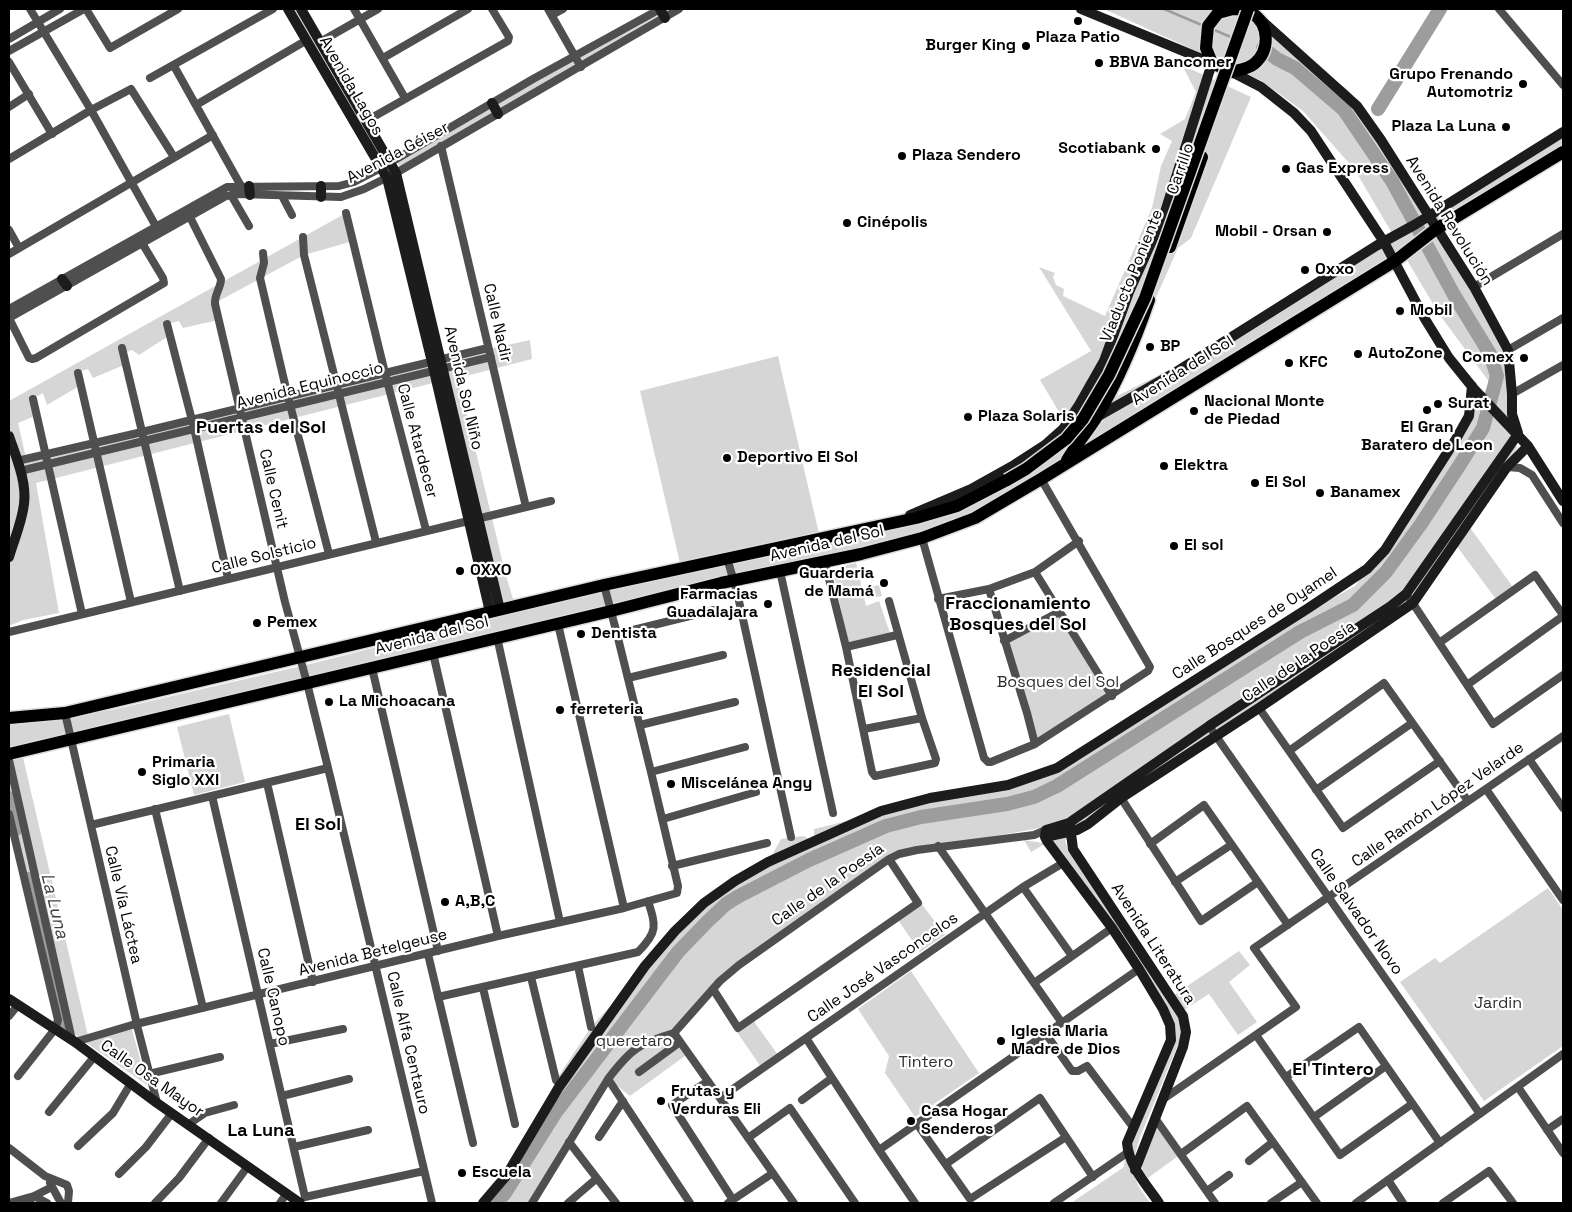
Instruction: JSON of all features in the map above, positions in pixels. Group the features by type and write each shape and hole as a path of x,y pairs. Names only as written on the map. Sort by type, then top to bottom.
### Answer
{"main road":[{"path":"1233,9 1252,10 1264,28 1267,39 1262,52 1254,64 1232,72 1212,63 1206,48 1208,26 1218,13 1233,9"},
{"name":"Viaducto Poniente","path":"970,500 1026,469 1066,440 1083,419 1109,375 1145,298 1252,10"},
{"name":"Carrillo","path":"1066,462 1076,444 1095,418 1116,379 1139,329 1184,210 1232,72"},
{"name":"Avenida del Sol","path":"9,754 734,581 825,563 922,538 975,518 1395,261 1436,229 1563,152"},
{"name":"Avenida del Sol","path":"9,718 65,713 604,585 861,530 885,523 916,518 970,500"}],"street":[{"path":"30,9 91,110 158,230"},
{"path":"9,39 60,9"},
{"path":"9,51 85,9 110,48 178,9"},
{"path":"150,78 273,9"},
{"name":"Avenida Lagos","path":"288,9 307,40 366,121 389,171"},
{"name":"Avenida Lagos","path":"301,9 320,42 335,78 389,171"},
{"path":"354,9 405,98"},
{"path":"320,42 378,9"},
{"path":"383,58 468,9"},
{"path":"366,121 508,41 509,39 492,9"},
{"path":"562,9 550,12 581,67"},
{"name":"Avenida Géiser","path":"9,318 64,282 158,230 227,187 282,196 321,197 341,197 364,189 492,103 575,56 661,12 679,9"},
{"path":"1081,9 1212,63"},
{"path":"1500,9 1563,85"},
{"name":"Avenida Revolución","path":"1252,10 1357,106 1381,140 1474,287 1508,350 1512,414 1518,434"},
{"name":"Avenida Géiser","path":"9,309 142,243 158,230 190,217 226,196 247,189 339,186 389,171 441,146 581,67 661,12"},
{"path":"196,105 307,40"},
{"path":"9,62 52,134"},
{"name":"Avenida del Sol","path":"885,523 971,489 1045,445 1063,429 1104,361 1129,292 1165,212 1212,63"},
{"path":"174,66 213,135 247,189"},
{"name":"Avenida Revolución","path":"1232,72 1261,87 1294,113 1311,131 1384,242 1437,339 1473,387 1528,446 1563,501"},
{"path":"9,159 91,110 131,89 174,157"},
{"path":"9,107 29,94"},
{"path":"492,103 498,114"},
{"name":"Avenida del Sol","path":"1095,418 1176,372 1563,132"},
{"path":"9,254 213,135"},
{"name":"Calle Nadir","path":"441,146 526,507"},
{"name":"Avenida Sol Niño","path":"389,171 438,365 495,611"},
{"path":"321,186 321,197"},
{"path":"231,195 248,226"},
{"path":"282,196 292,215"},
{"name":"Calle Atardecer","path":"346,213 426,530"},
{"name":"Calle Cenit","path":"190,217 220,275 221,284 214,304 299,657"},
{"path":"9,230 19,248"},
{"path":"1474,287 1563,234"},
{"path":"303,237 304,256 376,542"},
{"path":"9,318 29,358 36,358 163,284 163,278 142,243"},
{"path":"263,253 264,258 260,278 288,397 329,554"},
{"path":"1508,350 1563,318"},
{"path":"167,324 194,428 228,578"},
{"path":"122,348 180,591"},
{"name":"Avenida Equinoccio","path":"438,365 488,348"},
{"name":"Avenida Equinoccio","path":"18,466 46,454 337,385 490,357"},
{"path":"1512,394 1563,365"},
{"path":"78,374 132,602"},
{"name":"Avenida Equinoccio","path":"18,466 48,463 242,418 339,393 386,377"},
{"name":"Calle Bosques de Oyamel","path":"483,1203 506,1176 558,1087 645,966 675,931 704,903 735,881 768,862 881,811 930,798 1008,785 1057,768 1367,569 1385,550 1456,439 1469,416 1473,387"},
{"path":"33,399 82,614"},
{"name":"Calle de la Poesía","path":"1070,827 1209,726 1391,606 1406,594 1518,434"},
{"path":"9,436 24,495 24,506 9,557"},
{"name":"Calle de la Poesía","path":"674,1033 713,989 739,965 889,859 899,854 938,846 1034,835 1088,824 1121,798 1259,708 1412,603 1507,467 1528,446"},
{"path":"1507,467 1520,468 1532,475 1563,523"},
{"path":"922,538 984,758 988,762 994,761 1035,744 1112,696 1148,671 1150,667 1041,479"},
{"name":"Calle Solsticio","path":"9,632 551,501"},
{"path":"938,599 988,589 1035,572 1079,542"},
{"path":"728,558 791,837"},
{"path":"825,563 846,647 872,772 875,776 936,763 897,635 889,601"},
{"path":"780,572 833,813"},
{"path":"1035,572 1112,696"},
{"path":"1440,643 1535,575 1563,616 1467,685"},
{"path":"604,585 652,772 672,866 767,842"},
{"path":"988,589 1035,744"},
{"path":"1406,594 1493,724 1563,675"},
{"path":"617,634 714,610"},
{"path":"1004,641 1059,612"},
{"path":"558,624 624,908"},
{"path":"846,647 897,635"},
{"path":"497,637 560,922"},
{"path":"433,653 498,936"},
{"path":"628,678 723,654"},
{"name":"Calle Alfa Centauro","path":"299,657 328,768 432,1203"},
{"path":"372,668 438,951"},
{"path":"1289,751 1384,683 1468,801"},
{"path":"640,726 735,702"},
{"path":"1259,708 1343,828 1440,761"},
{"name":"Calle Vía Láctea","path":"65,713 136,1024 157,1103"},
{"path":"864,729 922,718"},
{"path":"1316,790 1412,723"},
{"name":"Calle Salvador Novo","path":"1209,726 1480,1114"},
{"name":"Calle Ramón López Velarde","path":"1256,1035 1296,1007 1254,948 1563,736"},
{"path":"652,772 745,747"},
{"path":"1529,759 1560,797 1563,808"},
{"path":"9,760 74,1041"},
{"path":"91,824 328,768"},
{"path":"268,783 313,982"},
{"path":"1486,789 1563,900"},
{"path":"662,819 756,792"},
{"name":"Calle Canopo","path":"212,796 294,1148 302,1201"},
{"path":"1121,798 1201,921 1258,882"},
{"path":"1150,844 1204,806 1288,925"},
{"path":"155,809 203,1008"},
{"path":"9,814 58,1020 55,1029 18,1076"},
{"name":"Avenida Literatura","path":"1070,827 1073,850 1183,1016 1186,1032 1183,1047 1135,1170"},
{"name":"Avenida Literatura","path":"1045,833 1063,863 1112,928 1139,969 1163,1009 1170,1025 1170,1040 1126,1143 1127,1153"},
{"path":"1175,882 1231,844"},
{"path":"938,846 1062,1023"},
{"path":"713,989 738,1028 918,903 889,859"},
{"name":"Calle José Vasconcelos","path":"720,1098 1023,887 1063,863"},
{"name":"Avenida Betelgeuse","path":"74,1041 136,1024 674,895 678,891 672,866"},
{"path":"1023,887 1072,956"},
{"path":"438,997 638,952 646,944 654,930 654,922 648,902"},
{"path":"1034,983 1112,928"},
{"path":"428,954 473,1143"},
{"path":"578,966 591,1027"},
{"path":"878,1150 1139,969"},
{"path":"531,977 556,1080"},
{"path":"483,988 515,1124"},
{"path":"9,1016 13,1002"},
{"name":"Calle Osa Mayor","path":"13,1002 74,1041 157,1103 287,1193 302,1201"},
{"path":"1286,1077 1359,1027 1440,1143"},
{"path":"270,1044 343,1030"},
{"path":"532,1203 608,1079 632,1051 654,1039 674,1033 794,1203"},
{"path":"1046,1034 1072,1071 1078,1071 1087,1066 1133,1127"},
{"path":"1162,1101 1256,1035 1340,1155 1412,1104"},
{"path":"806,1038 878,1150 915,1203"},
{"path":"639,1072 680,1042"},
{"path":"1356,1203 1563,1054"},
{"path":"49,1112 94,1057"},
{"path":"149,1074 220,1057"},
{"path":"1314,1117 1386,1066"},
{"path":"802,1100 832,1078"},
{"path":"282,1096 349,1079"},
{"path":"608,1079 690,1203"},
{"path":"708,1081 672,1105 731,1202 773,1173"},
{"path":"78,1146 113,1113 131,1083"},
{"path":"1518,1087 1563,1153"},
{"path":"946,1164 1040,1098 1092,1177"},
{"path":"599,1137 623,1101"},
{"path":"189,1124 205,1114 234,1105"},
{"path":"1181,1154 1247,1106 1317,1203"},
{"path":"748,1138 790,1108 855,1203"},
{"path":"119,1174 146,1147 172,1113"},
{"path":"1154,1118 1215,1203"},
{"path":"1547,1130 1563,1119"},
{"path":"917,1124 970,1199 1066,1137"},
{"path":"294,1148 368,1130"},
{"path":"155,1203 179,1178 209,1138"},
{"path":"569,1142 616,1203"},
{"path":"1249,1160 1273,1142"},
{"path":"9,1148 46,1176 67,1185 69,1190 68,1203"},
{"path":"1054,1203 1127,1153 1135,1170 1159,1203"},
{"path":"221,1203 248,1166"},
{"path":"1443,1203 1489,1171 1513,1203"},
{"path":"302,1201 424,1172"},
{"path":"1206,1191 1229,1175"},
{"path":"46,1176 61,1203"},
{"path":"568,1203 596,1179"},
{"path":"1388,1180 1403,1203"},
{"path":"1271,1203 1302,1182"},
{"path":"9,1203 34,1196 52,1188"},
{"path":"280,1203 287,1193"},
{"path":"28,1203 34,1196"},
{"path":"34,1196 47,1203"}],"green space":[{"name":"queretaro","path":"288,9 301,9 396,176 438,360 530,340 532,359 458,378 506,576 517,612 682,572 640,391 778,356 820,538 932,512 1014,465 1065,422 1040,380 1091,351 1039,267 1055,273 1053,277 1056,285 1064,289 1063,296 1105,316 1152,208 1161,166 1172,141 1160,134 1185,119 1196,92 1182,65 1251,97 1191,238 1178,248 1111,399 1245,332 1396,240 1355,170 1303,111 1260,80 1104,9 1222,9 1267,26 1349,91 1434,218 1563,138 1563,146 1439,225 1508,350 1513,444 1518,447 1466,522 1515,590 1498,602 1453,541 1411,600 1081,824 1065,841 1069,852 1171,997 1239,951 1250,965 1229,982 1257,1022 1238,1035 1209,994 1179,1013 1182,1035 1140,1137 1131,1169 1139,1187 1150,1203 1071,1203 1124,1167 1126,1149 1174,1032 1160,1003 1048,842 1031,852 1024,840 1043,843 1397,603 1413,583 1374,617 1069,823 938,846 889,859 739,965 674,1033 689,1053 630,1096 609,1079 530,1203 483,1203 532,1133 556,1080 591,1027 685,922 768,862 781,839 803,836 814,841 814,829 966,792 1079,760 1278,628 1355,586 1412,509 1490,383 1439,314 1401,250 1297,319 1062,464 932,532 21,749 89,1040 132,1029 147,1085 78,1037 61,1022 9,821 9,724 112,710 314,663 491,618 433,383 36,483 59,613 23,620 9,626 9,401 346,213 353,241 304,255 215,303 218,320 183,328 179,321 167,324 170,335 139,355 132,350 124,353 124,365 93,378 88,369 81,371 81,385 47,405 43,393 34,398 37,415 18,423 26,458 432,361 387,178"},
{"path":"662,9 670,9 400,167 397,162"},
{"path":"856,563 866,606 879,601 891,636 848,646 833,569"},
{"path":"879,585 882,596 868,598 865,588"},
{"name":"Bosques del Sol","path":"1059,612 1112,696 1035,744 1004,641"},
{"path":"229,714 245,782 194,795 177,727"},
{"name":"Jardin","path":"1548,888 1563,910 1563,1046 1484,1101 1400,982 1435,958 1440,963"},
{"path":"921,903 945,935 920,952 898,920"},
{"name":"Tintero","path":"911,971 979,1073 915,1117 885,1073 889,1056 858,1009"},
{"path":"753,1020 778,1055 761,1067 737,1032"},
{"path":"1156,1124 1178,1156 1148,1178 1143,1171 1141,1161"}],"waterway":[{"path":"1164,9 1204,26"},
{"path":"1378,109 1440,9"},
{"path":"1212,29 1233,38"},
{"path":"496,1203 505,1193 556,1112 678,952 726,904 809,860 886,826 921,817 1007,804 1034,797 1057,786 1300,632 1353,605 1386,572 1421,524 1483,428 1497,376 1490,354 1454,295 1392,181 1344,110 1295,68 1277,59 1263,48"},
{"name":"La Luna","path":"9,798 16,829"},
{"name":"La Luna","path":"28,879 63,1023"}],"place":[{"name":"Plaza Patio","path":"1078,21"},
{"name":"Burger King","path":"1026,46"},
{"name":"BBVA Bancomer","path":"1099,63"},
{"name":"Grupo Frenando Automotriz","path":"1523,84"},
{"name":"Plaza La Luna","path":"1506,127"},
{"name":"Scotiabank","path":"1156,149"},
{"name":"Plaza Sendero","path":"902,156"},
{"name":"Gas Express","path":"1286,169"},
{"name":"Cinépolis","path":"847,223"},
{"name":"Mobil - Orsan","path":"1327,232"},
{"name":"Oxxo","path":"1305,270"},
{"name":"Mobil","path":"1400,311"},
{"name":"BP","path":"1150,347"},
{"name":"AutoZone","path":"1358,354"},
{"name":"Comex","path":"1524,358"},
{"name":"KFC","path":"1289,363"},
{"name":"Surat","path":"1438,404"},
{"name":"El Gran Baratero de Leon","path":"1427,410"},
{"name":"Nacional Monte de Piedad","path":"1194,411"},
{"name":"Plaza Solaris","path":"968,417"},
{"name":"Deportivo El Sol","path":"727,458"},
{"name":"Elektra","path":"1164,466"},
{"name":"El Sol","path":"1255,483"},
{"name":"Banamex","path":"1320,493"},
{"name":"El sol","path":"1174,546"},
{"name":"OXXO","path":"460,571"},
{"name":"Guarderia de Mamá","path":"884,583"},
{"name":"Farmacias Guadalajara","path":"768,604"},
{"name":"Pemex","path":"257,623"},
{"name":"Dentista","path":"581,634"},
{"name":"La Michoacana","path":"329,702"},
{"name":"ferreteria","path":"560,710"},
{"name":"Primaria Siglo XXI","path":"142,772"},
{"name":"Miscelánea Angy","path":"671,784"},
{"name":"A,B,C","path":"445,902"},
{"name":"Iglesia Maria Madre de Dios","path":"1001,1041"},
{"name":"Frutas y Verduras Eli","path":"661,1101"},
{"name":"Casa Hogar Senderos","path":"911,1121"},
{"name":"Escuela","path":"462,1173"}],"district":[{"name":"Puertas del Sol","path":"261,428"},
{"name":"Fraccionamiento Bosques del Sol","path":"1018,614"},
{"name":"Residencial El Sol","path":"881,681"},
{"name":"El Sol","path":"318,825"},
{"name":"El Tintero","path":"1333,1070"},
{"name":"La Luna","path":"261,1131"}]}
